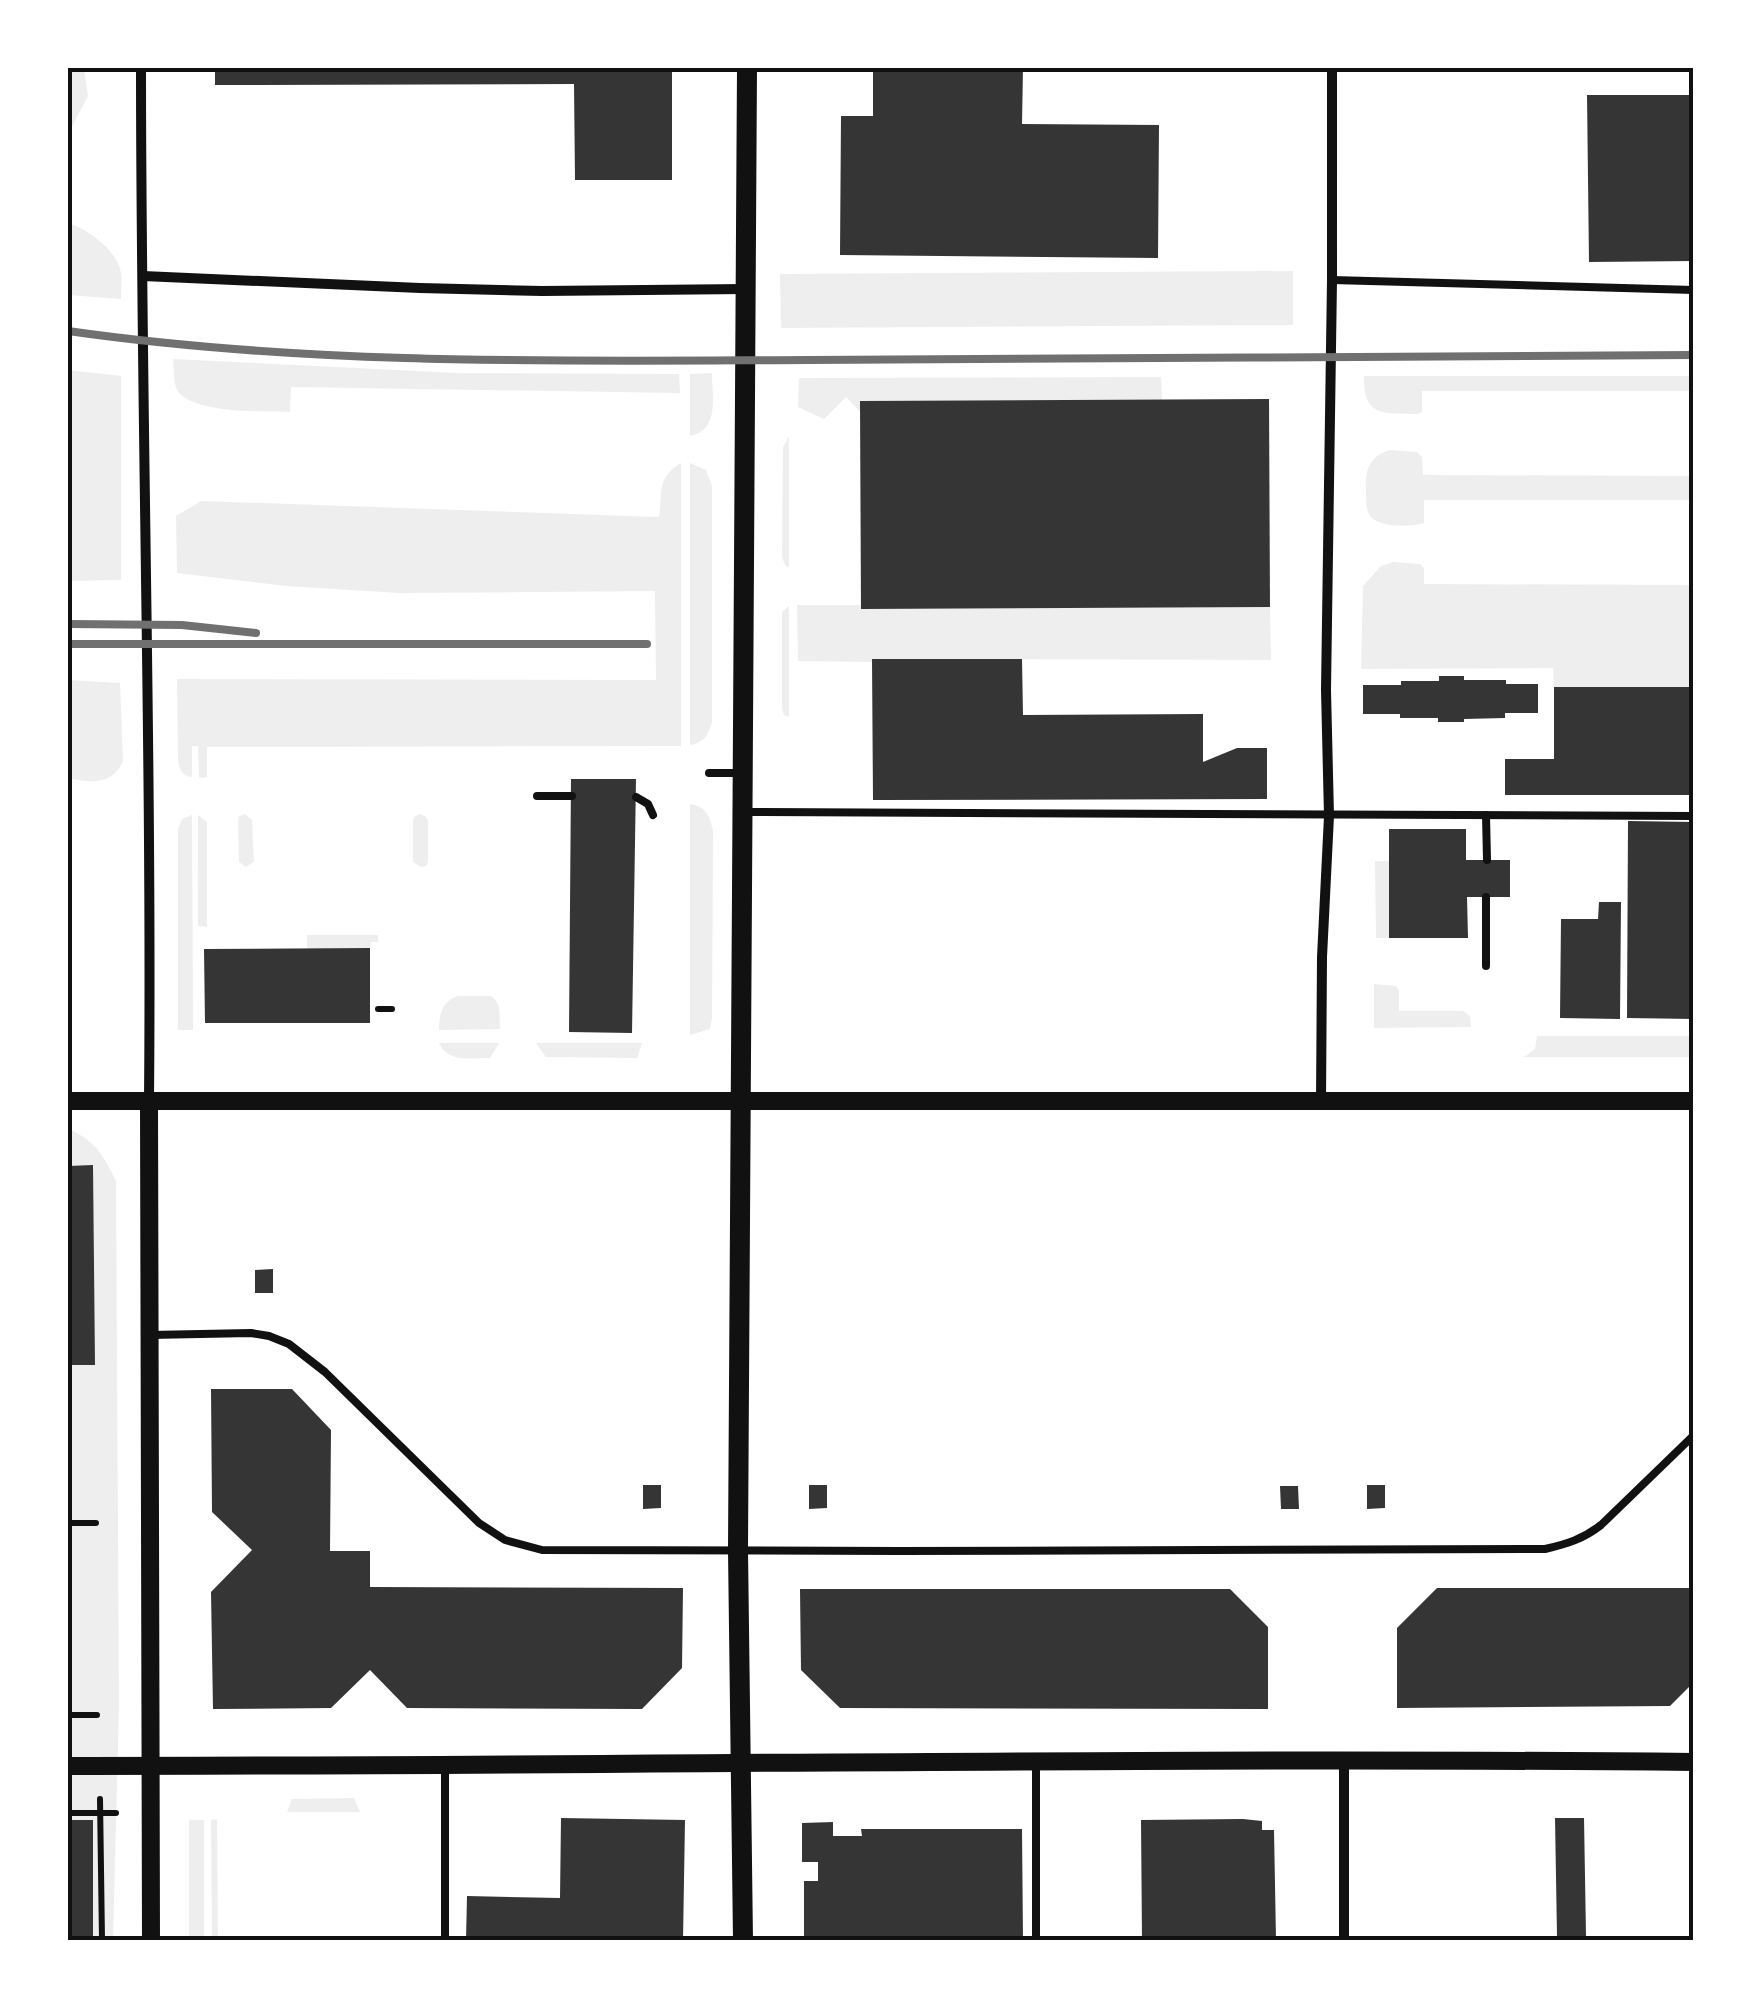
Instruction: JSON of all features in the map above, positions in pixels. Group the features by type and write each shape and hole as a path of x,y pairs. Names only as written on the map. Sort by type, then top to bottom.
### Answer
{"main road":[{"path":"743,1940 738,1550 747,68"}],"street":[{"path":"142,68 149,761 151,1940"},
{"path":"1321,1101 1322,958 1329,816 1326,690 1332,68"},
{"path":"143,276 542,292 747,280"},
{"path":"68,1102 1694,1100"},
{"path":"1344,1760 1344,1940"},
{"path":"68,1766 1694,1762"}],"lane":[{"path":"1332,280 1694,290"},
{"path":"709,773 744,773"},
{"path":"537,796 572,796"},
{"path":"636,796 648,804 653,814"},
{"path":"743,812 1694,816"},
{"path":"1486,815 1486,860"},
{"path":"1486,897 1486,966"},
{"path":"150,1335 251,1333 289,1344 325,1372 490,1532 514,1544 542,1550 1545,1549 1568,1544 1601,1525 1694,1435"},
{"path":"1036,1762 1036,1940"},
{"path":"445,1765 445,1940"}],"path":[{"path":"378,1009 392,1009"},
{"path":"68,1523 96,1522"},
{"path":"68,1715 97,1715"},
{"path":"100,1799 102,1940"},
{"path":"68,1812 116,1813"}],"shaded area":[{"path":"68,68 84,68 88,96 68,134"},
{"path":"68,223 93,236 114,257 121,273 121,299 68,295"},
{"path":"1293,271 1293,325 781,328 780,274"},
{"path":"173,359 458,373 679,374 680,393 291,387 290,412 247,411 212,407 185,398 176,387"},
{"path":"68,370 121,376 121,580 68,581"},
{"path":"712,373 710,420 700,433 690,436 690,374"},
{"path":"1364,376 1693,376 1694,391 1422,391 1422,412 1396,414 1372,406 1367,400"},
{"path":"1161,377 1162,400 861,401 860,412 846,397 824,419 798,407 799,378"},
{"path":"789,437 789,568 782,557 783,447"},
{"path":"1390,450 1417,452 1422,457 1423,475 1693,476 1693,500 1424,500 1424,523 1388,525 1370,516 1366,485 1372,461"},
{"path":"681,463 681,746 207,747 207,777 199,778 198,746 192,746 192,777 182,772 178,761 177,679 656,680 655,591 400,593 286,586 177,573 176,516 201,501 659,517 664,480"},
{"path":"690,463 706,470 712,486 712,722 705,738 690,745"},
{"path":"1393,562 1420,564 1424,568 1424,584 1693,585 1693,716 1689,687 1554,687 1553,668 1361,669 1363,586 1381,566"},
{"path":"797,605 861,605 862,609 1270,607 1271,660 798,661"},
{"path":"789,606 789,717 782,709 782,612"},
{"path":"68,680 120,683 123,761 107,778 68,778"},
{"path":"690,804 706,813 713,831 712,1018 710,1029 690,1035"},
{"path":"245,814 252,820 254,862 246,867 239,862 238,821"},
{"path":"419,814 428,820 428,862 421,867 413,862 413,821"},
{"path":"192,815 193,1030 178,1030 178,829 182,819"},
{"path":"198,815 207,822 207,927 198,926"},
{"path":"1375,861 1389,861 1389,938 1376,938"},
{"path":"307,935 378,935 378,942 371,942 370,948 307,949"},
{"path":"1374,984 1396,986 1399,1011 1463,1011 1470,1016 1471,1027 1374,1028"},
{"path":"458,996 495,999 500,1029 439,1030 443,1009"},
{"path":"1537,1036 1693,1036 1693,1057 1524,1057 1535,1049"},
{"path":"439,1043 499,1043 490,1058 468,1059 448,1054"},
{"path":"536,1043 642,1043 637,1058 546,1057"},
{"path":"68,1129 97,1149 116,1181 119,1705 113,1940 68,1940"},
{"path":"354,1798 360,1812 287,1812 292,1799"},
{"path":"217,1819 218,1940 212,1940 211,1820"},
{"path":"189,1820 204,1820 204,1940 189,1940"}],"building":[{"path":"215,68 672,68 672,180 575,180 574,84 215,85"},
{"path":"873,68 1023,68 1022,124 1159,125 1158,258 840,255 841,116 873,116"},
{"path":"1587,95 1694,95 1694,261 1589,262"},
{"path":"1269,399 1270,607 861,609 860,401"},
{"path":"872,659 1022,659 1023,715 1203,714 1203,762 1237,748 1267,748 1267,799 873,800"},
{"path":"1439,676 1538,684 1538,713 1505,713 1505,718 1464,722 1363,714 1363,685 1439,681"},
{"path":"1554,687 1690,687 1690,795 1505,795 1505,759 1554,759"},
{"path":"571,779 636,779 632,1033 569,1032"},
{"path":"1628,821 1694,822 1694,1019 1627,1018"},
{"path":"1389,829 1466,829 1466,860 1510,860 1510,897 1467,897 1468,938 1389,938"},
{"path":"1599,902 1621,902 1620,1019 1560,1018 1561,919 1598,919"},
{"path":"370,948 370,1023 205,1023 204,949"},
{"path":"93,1165 95,1365 68,1365 68,1166"},
{"path":"273,1269 273,1293 255,1293 255,1270"},
{"path":"211,1389 292,1389 331,1430 330,1551 370,1551 370,1587 683,1588 682,1668 642,1709 407,1708 370,1670 331,1708 213,1709 211,1592 252,1550 212,1512"},
{"path":"643,1485 661,1485 661,1508 643,1509"},
{"path":"809,1485 827,1485 827,1508 809,1509"},
{"path":"1367,1485 1385,1485 1385,1508 1367,1509"},
{"path":"1280,1486 1298,1486 1299,1509 1281,1509"},
{"path":"1437,1588 1694,1588 1694,1682 1670,1706 1397,1708 1397,1628"},
{"path":"800,1589 1230,1589 1268,1627 1268,1709 840,1708 801,1670"},
{"path":"561,1818 685,1820 683,1940 466,1940 467,1896 560,1898"},
{"path":"1555,1818 1584,1818 1586,1936 1557,1936"},
{"path":"68,1820 93,1820 93,1940 68,1940"},
{"path":"1141,1820 1262,1821 1262,1830 1274,1830 1276,1940 1142,1940"},
{"path":"833,1822 833,1836 862,1836 861,1829 1022,1829 1023,1940 804,1940 804,1881 818,1881 818,1862 802,1862 802,1823"}],"railway":[{"path":"68,331 253,350 438,359 1694,355"},
{"path":"68,624 182,625 256,633"},
{"path":"68,644 647,644"}]}
